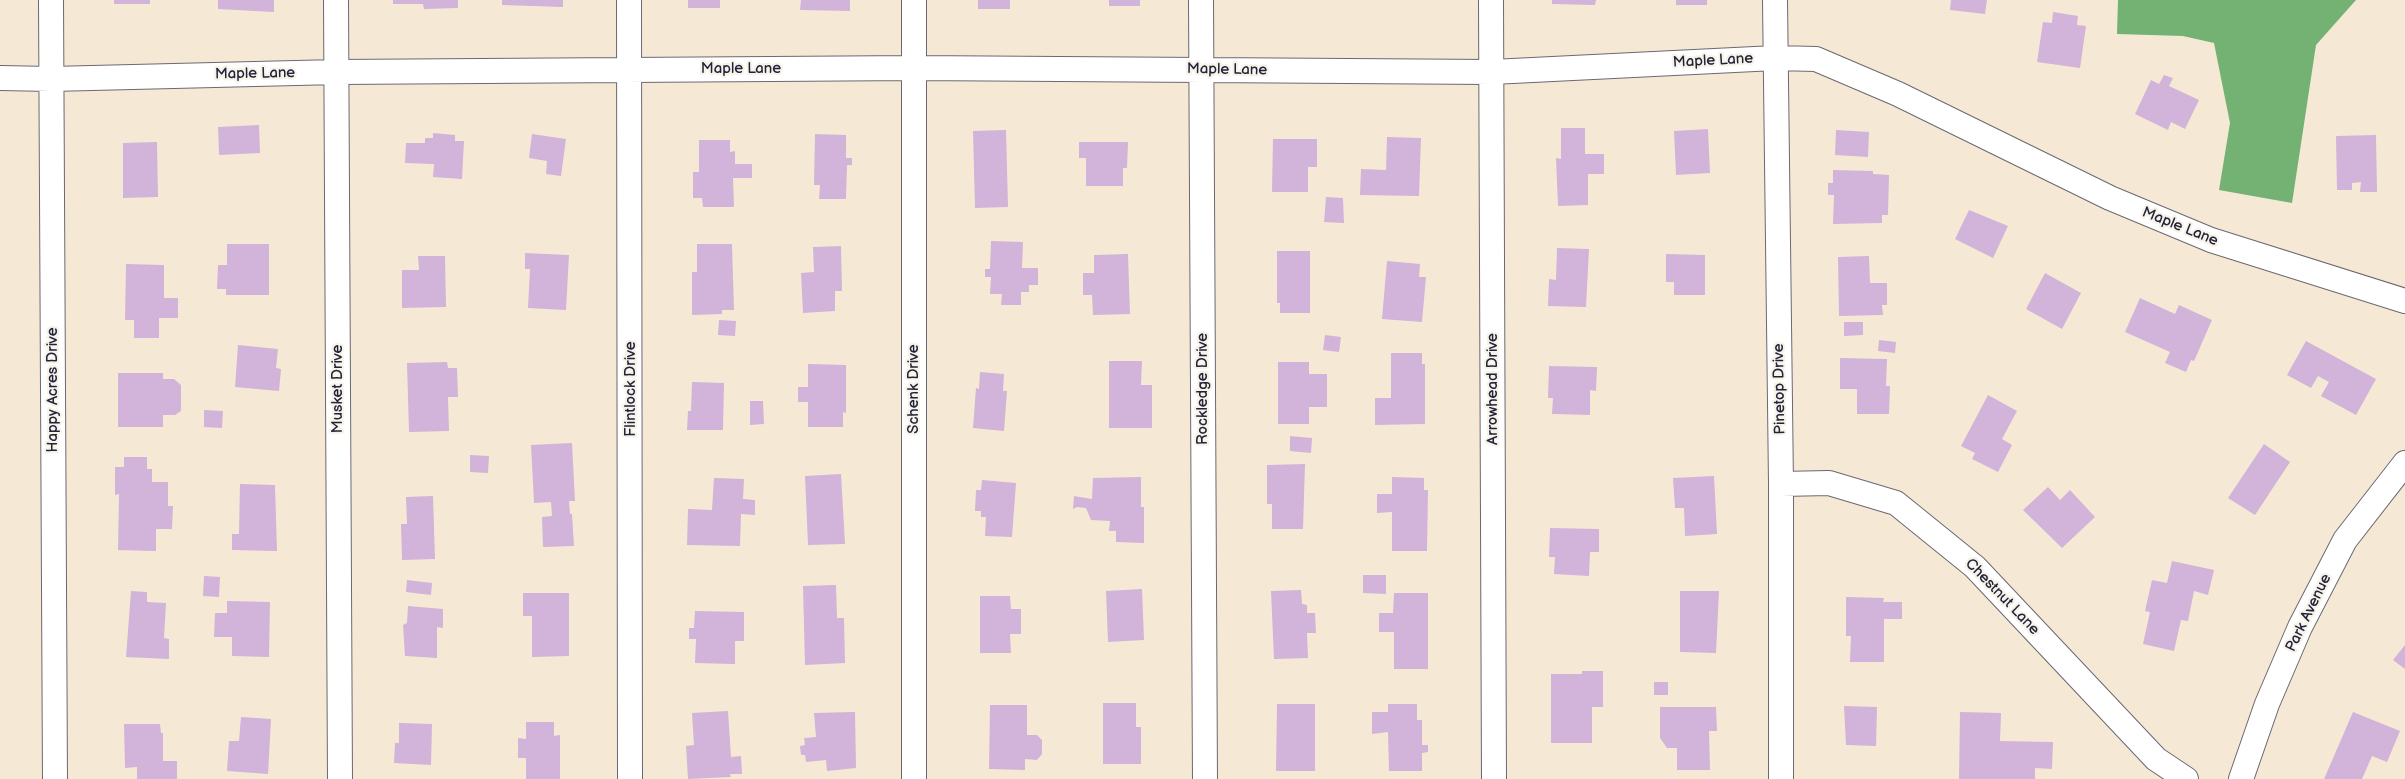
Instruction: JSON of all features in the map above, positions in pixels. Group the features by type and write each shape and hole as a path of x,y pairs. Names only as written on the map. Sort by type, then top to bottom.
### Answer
{"street":[{"name":"Happy Acres Drive","path":"51,0 55,779"},
{"name":"Musket Drive","path":"336,0 340,779"},
{"name":"Flintlock Drive","path":"629,0 631,69 630,779"},
{"name":"Schenk Drive","path":"914,0 914,779"},
{"name":"Rockledge Drive","path":"1201,0 1204,779"},
{"name":"Arrowhead Drive","path":"1491,0 1494,779"},
{"name":"Pinetop Drive","path":"1775,0 1781,484 1781,779"},
{"name":"Maple Lane","path":"0,78 631,69 915,68 1492,72 1775,58 1816,59 1898,94 2110,198 2211,240 2405,301"},
{"name":"Park Avenue","path":"2241,779 2266,704 2300,627 2345,540 2405,463"},
{"name":"Chestnut Lane","path":"1781,484 1829,483 1896,503 1974,567 2156,759 2186,779"}],"green space":[{"path":"2118,0 2356,0 2316,45 2292,203 2219,190 2230,123 2214,43 2183,36 2117,34"}],"building":[{"path":"114,0 150,0 150,4 114,4"},
{"path":"218,0 274,0 274,12 218,9"},
{"path":"393,0 458,0 458,8 424,9 423,4 393,4"},
{"path":"502,0 563,0 563,7 502,5"},
{"path":"688,0 720,0 720,8 688,8"},
{"path":"801,0 850,0 850,11 800,10"},
{"path":"978,0 1010,0 1010,9 978,9"},
{"path":"1109,0 1140,0 1140,6 1109,6"},
{"path":"1552,0 1596,0 1595,5 1552,4"},
{"path":"1676,0 1707,0 1707,5 1676,5"},
{"path":"1951,0 1987,0 1985,14 1950,10"},
{"path":"2053,12 2078,16 2077,25 2086,26 2080,68 2037,62 2043,22 2052,23"},
{"path":"2164,75 2173,78 2169,86 2199,100 2185,129 2171,122 2168,130 2135,114 2151,80 2159,84"},
{"path":"259,125 260,153 219,155 218,127"},
{"path":"1561,128 1585,128 1585,154 1604,154 1604,174 1588,174 1588,205 1558,206 1556,158 1561,159"},
{"path":"1708,129 1710,173 1676,175 1674,131"},
{"path":"1006,130 1008,207 975,208 973,131"},
{"path":"1836,130 1869,132 1868,157 1835,155"},
{"path":"433,133 455,135 455,141 464,141 462,179 433,177 434,164 405,163 406,143 425,143 425,138 433,138"},
{"path":"532,134 566,139 561,176 546,174 547,161 529,158"},
{"path":"815,134 846,135 846,158 852,158 852,165 847,165 846,199 819,199 820,185 814,185"},
{"path":"2376,135 2377,192 2360,192 2361,182 2352,183 2352,190 2337,190 2336,136"},
{"path":"1387,137 1421,138 1419,196 1360,195 1361,169 1386,170"},
{"path":"1273,139 1317,139 1317,167 1308,167 1308,192 1272,192"},
{"path":"699,140 730,140 730,152 735,151 735,164 752,164 752,178 733,178 734,207 703,207 702,198 693,198 693,172 699,172"},
{"path":"157,142 158,197 123,198 123,143"},
{"path":"1079,142 1128,142 1127,168 1123,168 1123,186 1086,186 1086,158 1079,158"},
{"path":"1833,170 1873,171 1873,174 1889,175 1888,215 1882,215 1882,223 1833,224 1834,195 1828,195 1828,183 1833,183"},
{"path":"1326,197 1343,198 1344,223 1324,222"},
{"path":"1969,210 2008,226 1993,258 1955,239"},
{"path":"991,241 1023,242 1022,268 1038,268 1038,285 1029,285 1029,292 1021,292 1021,305 1001,305 1002,294 990,294 991,277 985,277 985,269 990,269"},
{"path":"227,244 269,244 269,295 226,295 226,289 217,289 218,265 227,265"},
{"path":"697,244 732,244 734,310 722,310 722,314 692,315 692,272 697,272"},
{"path":"841,246 842,291 835,291 835,311 803,313 801,273 814,272 813,247"},
{"path":"1557,248 1589,249 1586,307 1548,306 1549,279 1556,280"},
{"path":"1277,251 1310,251 1310,313 1280,313 1280,303 1277,303"},
{"path":"525,253 569,255 566,310 528,308 530,269 525,269"},
{"path":"1128,254 1130,314 1093,315 1092,295 1083,295 1083,273 1094,273 1094,255"},
{"path":"1666,254 1705,255 1705,295 1674,295 1674,282 1666,282"},
{"path":"418,256 445,256 446,307 402,308 402,270 419,270"},
{"path":"1869,256 1870,283 1887,283 1887,305 1882,305 1883,315 1839,316 1838,257"},
{"path":"1387,261 1420,264 1419,277 1426,277 1422,322 1382,319"},
{"path":"126,264 164,265 164,298 178,298 178,318 159,318 159,338 134,338 134,320 125,320"},
{"path":"2045,273 2081,293 2062,329 2026,309"},
{"path":"2140,298 2175,314 2179,305 2212,320 2194,361 2191,360 2186,372 2165,363 2170,352 2125,332"},
{"path":"719,320 736,321 735,336 718,335"},
{"path":"1844,322 1863,322 1863,335 1844,336"},
{"path":"1325,335 1341,337 1339,352 1323,350"},
{"path":"1879,340 1896,342 1895,353 1878,351"},
{"path":"2306,341 2376,379 2356,415 2321,396 2329,382 2318,376 2311,388 2287,375"},
{"path":"238,345 278,349 276,368 281,369 279,391 235,387"},
{"path":"1391,353 1422,353 1422,364 1425,364 1425,424 1375,425 1375,398 1391,398"},
{"path":"1840,358 1887,359 1886,386 1890,386 1889,414 1857,414 1857,389 1840,389"},
{"path":"1109,361 1142,361 1141,385 1152,385 1152,428 1109,428"},
{"path":"447,362 448,368 457,368 458,397 448,397 449,431 409,432 407,363"},
{"path":"1278,362 1309,362 1309,374 1327,374 1327,407 1309,407 1309,424 1278,424"},
{"path":"808,364 846,365 846,413 843,412 843,427 808,427 808,402 798,402 798,387 808,387"},
{"path":"1549,366 1597,367 1596,391 1590,390 1590,415 1552,414 1553,398 1548,398"},
{"path":"980,372 1004,374 1003,391 1007,391 1004,431 973,428 976,388 979,389"},
{"path":"118,373 163,373 163,379 174,379 181,385 181,411 175,415 163,415 163,427 118,427"},
{"path":"692,382 724,383 723,430 687,430 688,411 691,411"},
{"path":"1988,395 2017,411 2002,439 2012,445 1998,472 1972,459 1975,453 1961,446"},
{"path":"750,401 763,401 764,424 750,425"},
{"path":"204,410 223,411 222,428 204,427"},
{"path":"1290,436 1312,438 1311,453 1290,451"},
{"path":"572,443 575,501 569,501 574,546 543,547 542,517 552,516 551,502 534,503 531,445"},
{"path":"2264,444 2290,462 2255,515 2228,498"},
{"path":"470,455 489,456 488,473 470,472"},
{"path":"124,457 147,457 147,469 152,469 152,482 168,482 168,506 173,506 172,529 156,529 156,551 118,550 119,494 115,495 115,467 124,467"},
{"path":"1305,464 1303,529 1272,529 1272,504 1267,504 1267,465"},
{"path":"841,474 845,544 808,545 805,476"},
{"path":"1714,476 1717,534 1685,536 1684,508 1675,508 1673,478"},
{"path":"1141,477 1144,543 1116,542 1116,531 1109,531 1110,521 1091,520 1086,508 1073,509 1074,496 1092,499 1093,478"},
{"path":"1392,477 1424,478 1424,490 1428,490 1427,551 1392,551 1392,512 1377,513 1377,494 1392,494"},
{"path":"714,478 744,479 743,499 755,500 755,515 741,514 740,546 687,545 688,509 712,510"},
{"path":"982,480 1016,483 1012,537 985,536 986,517 981,517 981,511 975,511 976,490 981,490"},
{"path":"240,484 275,485 277,551 232,550 232,534 239,534"},
{"path":"2048,487 2060,500 2070,490 2095,517 2062,548 2023,510"},
{"path":"433,496 435,559 402,560 401,524 407,524 406,497"},
{"path":"1550,528 1599,529 1599,552 1590,552 1589,576 1554,574 1555,557 1549,557"},
{"path":"2172,561 2214,570 2208,595 2194,591 2188,621 2181,620 2174,651 2143,644 2150,612 2145,611 2152,580 2167,583"},
{"path":"1363,575 1386,575 1386,594 1363,593"},
{"path":"204,576 220,577 219,597 203,596"},
{"path":"407,580 432,583 431,595 406,592"},
{"path":"836,585 837,618 844,618 845,663 805,665 803,586"},
{"path":"1142,589 1144,640 1108,642 1106,591"},
{"path":"1301,590 1302,604 1307,605 1307,613 1315,613 1316,633 1307,633 1308,658 1274,659 1271,591"},
{"path":"131,591 147,592 147,602 166,603 164,638 169,639 169,659 126,657"},
{"path":"1680,591 1719,591 1716,653 1680,652"},
{"path":"523,593 569,593 569,656 532,657 532,616 523,616"},
{"path":"1394,593 1428,593 1428,669 1394,669 1394,632 1379,632 1379,613 1393,613"},
{"path":"980,596 1010,596 1011,609 1021,609 1021,634 1010,634 1011,653 980,653"},
{"path":"1846,597 1884,598 1883,602 1902,602 1902,619 1884,619 1884,662 1850,662 1851,636 1846,636"},
{"path":"227,601 270,602 269,657 232,656 232,637 214,637 215,613 227,613"},
{"path":"408,606 443,609 443,628 437,627 437,658 405,656 403,625 407,623"},
{"path":"695,611 744,612 744,641 735,641 735,664 695,663 696,639 689,639 689,628 694,628"},
{"path":"2405,645 2405,669 2393,660"},
{"path":"1582,671 1603,671 1603,707 1592,707 1592,743 1551,743 1551,674 1582,674"},
{"path":"1654,682 1668,682 1668,695 1654,695"},
{"path":"1103,703 1136,703 1136,727 1141,727 1141,764 1103,764"},
{"path":"1277,704 1315,704 1315,771 1276,771"},
{"path":"1388,704 1417,704 1417,720 1422,720 1422,745 1428,745 1428,752 1422,753 1422,771 1389,771 1388,732 1372,734 1372,712 1388,712"},
{"path":"990,705 1027,705 1027,735 1037,735 1042,740 1042,754 1037,760 1025,759 1025,770 989,769"},
{"path":"1844,706 1877,707 1876,746 1846,745"},
{"path":"1660,707 1716,707 1717,731 1709,731 1710,770 1677,770 1677,748 1667,748 1660,738"},
{"path":"728,711 731,757 741,756 742,774 730,774 731,777 688,779 686,746 694,745 692,713"},
{"path":"855,712 856,768 827,771 826,760 806,762 805,755 801,755 800,746 805,745 804,738 816,737 814,713"},
{"path":"1960,712 2001,713 2000,741 2053,742 2052,769 2035,768 2035,779 1959,779"},
{"path":"2353,712 2400,731 2387,762 2372,756 2362,779 2324,779"},
{"path":"241,717 271,719 268,774 227,771 229,741 239,741"},
{"path":"526,722 554,722 554,736 560,735 560,779 526,779 526,758 518,758 518,738 526,739"},
{"path":"399,723 432,724 431,765 394,763 395,743 399,743"},
{"path":"124,724 160,724 161,733 163,733 163,761 177,761 177,779 137,779 137,767 125,768"}]}
